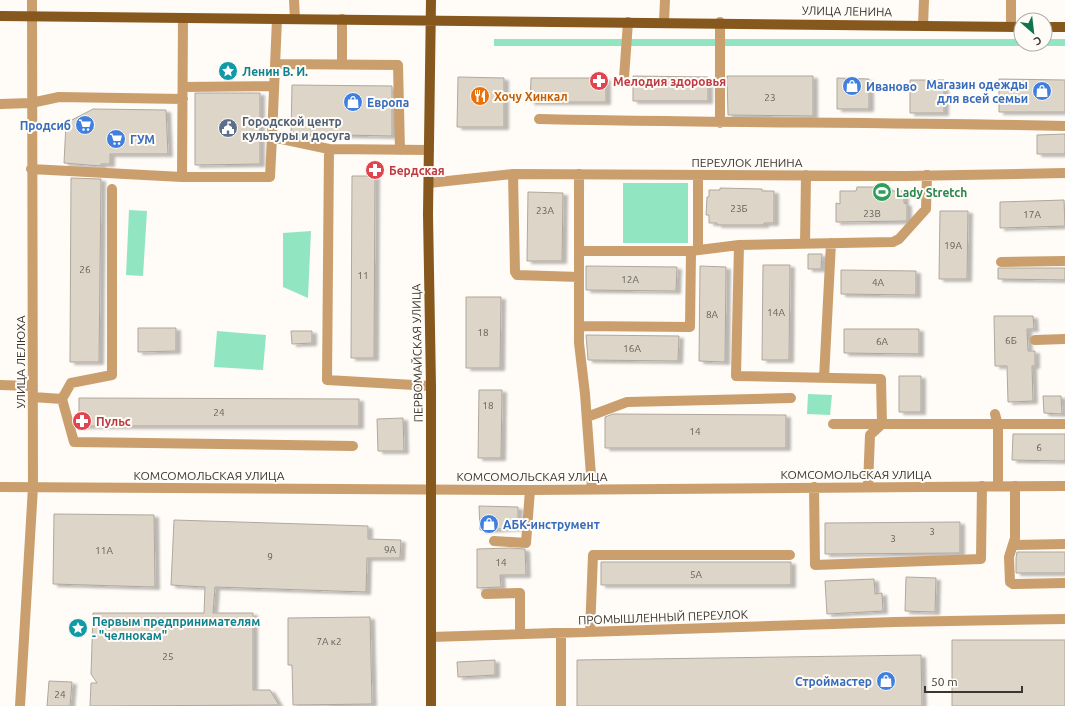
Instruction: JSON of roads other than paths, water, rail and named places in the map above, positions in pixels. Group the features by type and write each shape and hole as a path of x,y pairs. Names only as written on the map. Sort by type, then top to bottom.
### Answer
{"main road":[{"name":"ПЕРВОМАЙСКАЯ УЛИЦА","path":"431,0 429,150 431,706"},
{"name":"УЛИЦА ЛЕНИНА","path":"0,16 720,22 1013,27"},
{"path":"1053,27 1065,27"}],"street":[{"name":"УЛИЦА ЛЕЛЮХА","path":"20,706 33,487 31,104 32,0"},
{"path":"294,0 295,19"},
{"path":"664,22 665,0"},
{"path":"923,26 924,0"},
{"path":"1011,0 1013,12"},
{"path":"182,177 183,18"},
{"path":"32,169 182,177 270,177 277,19"},
{"path":"342,19 342,64"},
{"path":"624,78 628,22"},
{"path":"720,22 720,123"},
{"path":"275,64 398,65 400,150"},
{"path":"183,87 274,86"},
{"path":"0,104 31,104 59,98 182,99"},
{"path":"539,120 1065,126"},
{"path":"272,137 329,149 429,150"},
{"path":"329,149 326,380 431,386"},
{"path":"513,174 515,272 517,275 579,277"},
{"name":"ПЕРЕУЛОК ЛЕНИНА","path":"429,183 513,174 927,176 1065,174"},
{"path":"579,174 579,343 587,417 592,490"},
{"path":"579,326 690,327 698,175"},
{"path":"805,244 806,175"},
{"path":"579,251 694,250 739,245 896,241 926,209 927,176"},
{"path":"112,189 112,375 71,383 62,398 74,442 353,446"},
{"path":"824,378 831,243"},
{"path":"739,245 736,376 881,379 882,424 870,435 868,486"},
{"path":"1001,262 1065,261"},
{"path":"1035,340 1065,339"},
{"path":"0,384 33,386"},
{"path":"33,397 62,398"},
{"path":"587,417 627,402 791,398"},
{"path":"995,414 998,424 998,486"},
{"path":"833,424 1065,424"},
{"name":"КОМСОМОЛЬСКАЯ УЛИЦА","path":"0,487 592,490 868,486 1065,486"},
{"path":"814,487 815,565 981,559 982,486"},
{"path":"1015,486 1016,538 1008,557 1009,579 1013,584 1065,583"},
{"path":"494,541 526,543 530,490"},
{"path":"1013,545 1065,544"},
{"path":"590,632 593,555 790,555"},
{"path":"486,594 520,593 520,634"},
{"name":"ПРОМЫШЛЕННЫЙ ПЕРЕУЛОК","path":"431,637 895,622 1065,619"},
{"path":"560,706 561,633"}],"place":[{"name":"Ленин В. И.","path":"228,71"},
{"name":"Мелодия здоровья","path":"599,81"},
{"name":"Иваново","path":"852,86"},
{"name":"Магазин одежды для всей семьи","path":"1042,91"},
{"name":"Хочу Хинкал","path":"480,96"},
{"name":"Европа","path":"353,102"},
{"name":"Продсиб","path":"85,125"},
{"name":"Городской центр культуры и досуга","path":"228,128"},
{"name":"ГУМ","path":"116,139"},
{"name":"Бердская","path":"375,170"},
{"name":"Lady Stretch","path":"882,192"},
{"name":"Пульс","path":"82,421"},
{"name":"АБК-инструмент","path":"489,524"},
{"name":"Первым предпринимателям - \"челнокам\"","path":"78,628"},
{"name":"Строймастер","path":"886,681"}]}
